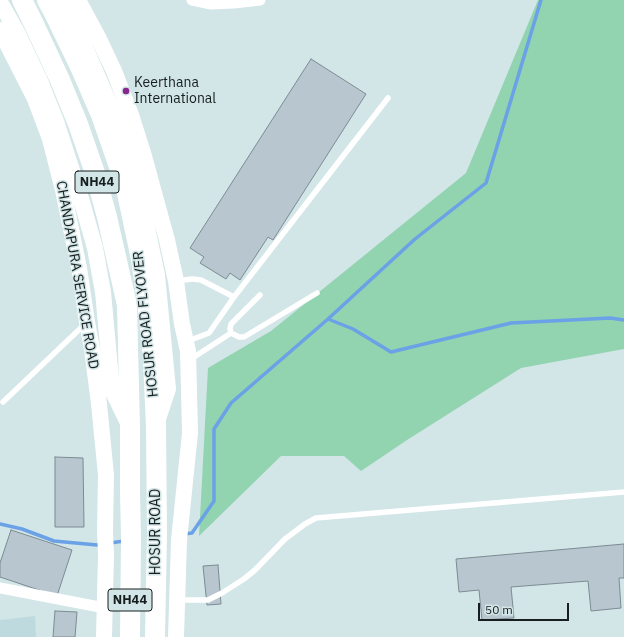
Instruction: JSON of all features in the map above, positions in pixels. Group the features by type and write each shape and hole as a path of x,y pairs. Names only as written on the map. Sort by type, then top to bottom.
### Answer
{"highway":[{"name":"HOSUR ROAD FLYOVER","path":"22,0 60,80 78,124 95,173 107,217 127,305 130,428"},
{"name":"HOSUR ROAD FLYOVER","path":"47,0 101,114 125,184 141,259 150,325 156,426"},
{"name":"HOSUR ROAD","path":"155,637 156,426"},
{"name":"HOSUR ROAD","path":"130,428 130,637"}],"street":[{"path":"61,0 84,45 124,140 140,195 157,275 168,389 156,426"},
{"path":"78,0 98,37 120,86 144,156 168,240 188,351 190,433 178,552 176,637"},
{"path":"192,0 234,3 260,0"},
{"path":"0,2 17,32 51,108 80,195 95,248 103,292 112,390 130,428"},
{"name":"CHANDAPURA SERVICE ROAD","path":"0,30 35,98 50,139 63,190 79,268 86,322 92,349 106,475 105,608"},
{"path":"84,45 98,37"},
{"path":"0,588 105,608 104,637"}],"lane":[{"path":"186,342 209,333 234,297 388,98"},
{"path":"176,281 192,278 202,280 234,297"},
{"path":"260,295 231,324 231,332 239,338 244,337 318,293"},
{"path":"2,402 86,322"},
{"path":"188,361 231,332"},
{"path":"177,600 208,600 222,593 255,570 285,538 316,518 624,492"}],"shaded area":[{"path":"35,616 36,637 0,637 0,620"}],"green space":[{"path":"538,0 624,0 624,349 521,368 361,471 344,456 281,456 199,536 208,368 271,331 466,173"}],"building":[{"path":"311,59 366,94 273,240 268,237 240,280 230,273 226,279 200,263 204,257 190,248"},
{"path":"55,457 83,458 84,527 55,527"},
{"path":"11,530 72,550 57,596 0,577 0,563"},
{"path":"624,544 624,578 619,578 621,608 591,611 588,581 511,587 514,618 482,620 479,590 459,592 456,559"},
{"path":"218,565 221,604 207,605 203,566"},
{"path":"55,611 77,612 75,637 53,637"}],"waterway":[{"path":"328,319 415,239 486,183 541,0"},
{"path":"184,534 192,533 214,501 214,429 231,403 328,319 353,329 391,352 511,323 610,318 624,320"},
{"path":"0,524 22,529 54,541 97,545 102,544"},
{"path":"110,543 124,541"}],"place":[{"name":"Keerthana International","path":"126,91"}]}
